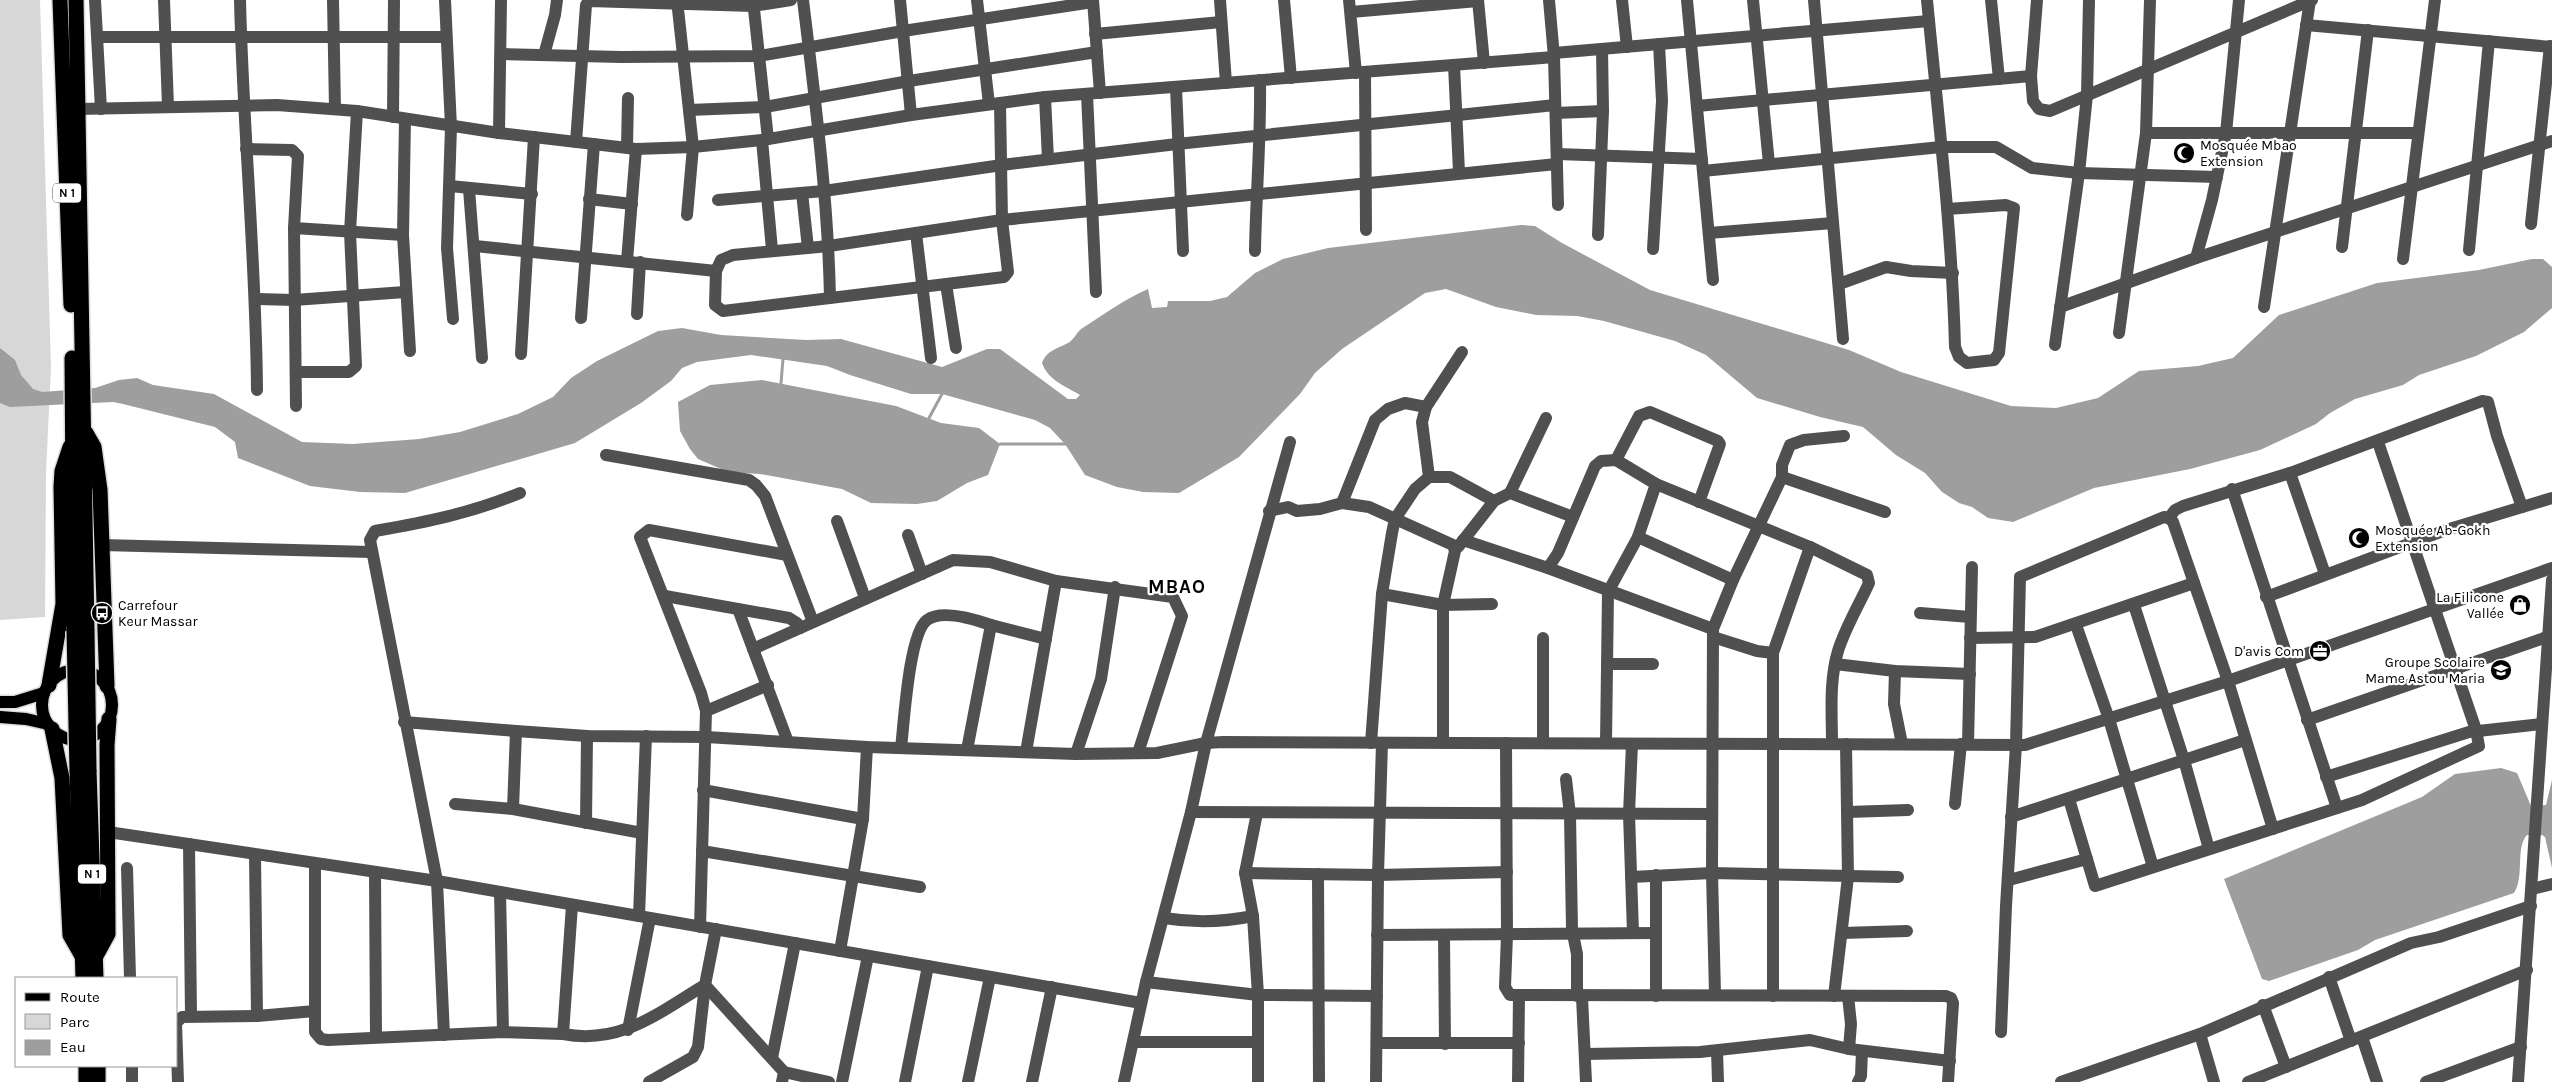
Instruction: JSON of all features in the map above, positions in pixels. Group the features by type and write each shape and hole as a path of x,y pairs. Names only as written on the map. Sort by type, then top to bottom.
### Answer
{"highway":[{"name":"N 1","path":"60,0 78,385"},
{"name":"N 1","path":"76,0 80,631 89,956 96,977"},
{"path":"46,689 63,604 62,471 79,433 94,447 98,462 107,686"},
{"path":"50,726 62,778 70,935 89,956 108,934 107,744 109,720"},
{"name":"N 1","path":"83,977 89,956"},
{"path":"86,1067 86,1082"},
{"path":"98,1067 98,1082"}],"main road":[{"path":"0,702 16,702 46,689 56,677 66,672 78,670 94,675 107,686 112,708 109,720 103,729 94,736 83,740 72,740 61,736 50,726 43,714 46,689"},
{"path":"0,717 20,718 50,726"}],"street":[{"path":"95,0 101,109"},
{"path":"164,0 168,106"},
{"path":"240,0 246,149 257,299 257,390"},
{"path":"333,0 335,109"},
{"path":"394,0 405,292 410,351"},
{"path":"445,0 451,127 446,248 453,319"},
{"path":"499,133 502,54 500,0"},
{"path":"544,55 555,15 557,0"},
{"path":"576,142 581,56 586,5 588,2 753,3 791,0"},
{"path":"803,0 819,131 829,246 830,298"},
{"path":"900,0 911,115"},
{"path":"977,0 985,70 994,104 1002,165 1002,220 1006,276 723,311 715,305 716,271 718,263 726,257 772,250 829,246 1002,220 1366,184 1601,155 1659,157 1702,165 1769,164 1941,147 1996,147 2032,168 2079,174 2217,177"},
{"path":"1220,0 1226,83"},
{"path":"1284,0 1291,78"},
{"path":"1366,230 1367,126 1361,72 1350,6 1478,0 1484,63"},
{"path":"1549,0 1554,55 1558,205"},
{"path":"1622,0 1627,46"},
{"path":"1687,0 1713,280"},
{"path":"1754,0 1769,164"},
{"path":"1814,0 1843,338"},
{"path":"1927,0 1935,85 1953,273 1956,347 1959,357 1967,363 1994,360 1999,353 2014,208 2006,205 1947,210"},
{"path":"1991,0 1999,79"},
{"path":"2038,0 2031,76 2033,101 2039,109 2050,111 2310,0"},
{"path":"2055,345 2079,174 2087,95 2089,0"},
{"path":"2119,333 2146,133 2150,0"},
{"path":"2196,258 2217,177 2226,133 2234,33 2239,0"},
{"path":"2264,307 2310,0"},
{"path":"2402,259 2435,0"},
{"path":"502,54 621,57 683,55 759,56 1093,1 1097,52 1089,154 1096,292"},
{"path":"677,2 693,147 687,214"},
{"path":"753,3 765,107 767,196 772,250"},
{"path":"77,109 245,105 335,109 451,127 631,148 693,147 765,139 911,115 1045,97 1484,63 1627,46 1929,21"},
{"path":"1096,34 1221,22"},
{"path":"2306,25 2551,47 2546,143 2531,224"},
{"path":"2342,247 2354,133 2368,30"},
{"path":"98,37 446,37"},
{"path":"2469,250 2489,41"},
{"path":"1653,249 1662,101 1659,44"},
{"path":"1598,235 1604,111 1602,49"},
{"path":"689,110 765,107 908,81 1097,52"},
{"path":"1454,65 1460,172"},
{"path":"1697,106 2031,76"},
{"path":"1255,251 1256,195 1261,135 1260,80"},
{"path":"1176,87 1183,251"},
{"path":"1045,97 1048,159"},
{"path":"628,98 637,314"},
{"path":"718,200 824,191 1089,154 1261,135 1367,126 1457,114 1556,109 1604,111"},
{"path":"297,372 353,370 356,366 350,232 357,111"},
{"path":"2146,133 2290,132 2418,134"},
{"path":"521,354 534,137"},
{"path":"2060,307 2196,258 2275,234 2546,143"},
{"path":"581,318 594,144"},
{"path":"246,149 292,150 298,156 294,228 296,406"},
{"path":"450,186 532,194"},
{"path":"470,189 482,358"},
{"path":"802,193 808,248"},
{"path":"589,199 632,204"},
{"path":"1709,233 1833,224"},
{"path":"294,228 403,236"},
{"path":"916,233 931,358"},
{"path":"475,246 716,271"},
{"path":"1839,284 1886,267 1911,271 1953,273"},
{"path":"946,284 956,348"},
{"path":"257,299 294,300 405,292"},
{"path":"1429,477 1422,422 1426,407 1462,352"},
{"path":"2169,518 2175,510 2183,506 2232,489 2290,473 2378,442 2476,402 2486,401 2522,507"},
{"path":"1342,503 1375,420 1388,409 1405,403 1426,407"},
{"path":"1616,460 1639,416 1643,413 1650,412 1718,441 1720,444 1699,502"},
{"path":"1443,743 1444,605 1459,546 1494,501 1510,493 1546,418"},
{"path":"1715,994 1712,873 1713,633 1733,580 1782,477 1782,465 1790,445 1804,440 1844,436"},
{"path":"1124,1082 1146,982 1191,812 1206,743 1269,511 1290,442"},
{"path":"2069,799 2095,886 2375,795 2480,745 2378,442"},
{"path":"606,455 748,480 756,484 765,496 813,622"},
{"path":"1548,568 1558,553 1595,466 1601,461 1616,460 1656,484 1810,547 1867,575 1869,579 1839,648 1835,664 1832,688 1832,744"},
{"path":"2290,473 2325,574"},
{"path":"1376,1082 1380,813 1376,743 1382,594 1395,518 1415,489 1429,477 1450,478 1494,501"},
{"path":"1782,477 1885,512"},
{"path":"1606,743 1608,592 1638,537 1656,484"},
{"path":"2232,489 2337,808"},
{"path":"444,1035 437,881 371,552 371,535 375,531 445,519 486,507 520,493"},
{"path":"1510,493 1573,517"},
{"path":"2266,597 2412,542 2552,498"},
{"path":"1269,511 1288,507 1298,511 1320,509 1342,503 1369,507 1459,546 1548,568 1757,651 1774,653"},
{"path":"2001,1032 2016,745 2020,576 2164,517 2169,518 2173,522 2228,681 2273,829"},
{"path":"838,520 865,598"},
{"path":"700,927 706,711 701,693 640,537 649,530 787,555"},
{"path":"908,535 922,574"},
{"path":"1638,537 1733,580"},
{"path":"102,545 371,552"},
{"path":"1773,996 1774,653 1810,547"},
{"path":"753,649 953,560 990,562 1056,581 1116,587 1173,597 1182,616 1138,753"},
{"path":"1955,804 1964,744 1970,674 1972,567"},
{"path":"404,722 587,736 706,737 868,747 1076,754 1157,753 1206,743 2016,745 2034,743 2228,681 2552,568"},
{"path":"1026,752 1056,581"},
{"path":"1970,638 2035,637 2076,625 2194,583"},
{"path":"1076,754 1101,679 1116,587"},
{"path":"2518,1082 2536,838 2547,637 2552,587"},
{"path":"1382,594 1444,605 1492,604"},
{"path":"664,596 793,620 800,628"},
{"path":"2134,605 2184,760 2209,849"},
{"path":"738,609 788,742"},
{"path":"1920,613 1970,617"},
{"path":"901,748 913,647 926,621 938,615 991,625 1046,639"},
{"path":"967,750 991,625"},
{"path":"2076,625 2109,719 2153,867"},
{"path":"2307,720 2547,637"},
{"path":"1543,638 1543,743"},
{"path":"1607,664 1653,664"},
{"path":"1835,664 1895,671 1970,674"},
{"path":"1895,671 1894,704 1902,744"},
{"path":"706,711 768,686"},
{"path":"2326,777 2476,730 2542,724"},
{"path":"514,809 516,732"},
{"path":"586,823 587,736"},
{"path":"628,1030 644,917 642,833 646,736"},
{"path":"2011,817 2245,740"},
{"path":"1506,743 1507,935 1505,987 1510,995 1656,996 1715,994 1950,998 1953,1003 1948,1082"},
{"path":"1632,744 1629,814 1633,933"},
{"path":"1834,996 1848,877 1846,744"},
{"path":"840,951 863,819 868,747"},
{"path":"1566,779 1570,815 1573,936 1577,954 1586,1082"},
{"path":"703,790 863,819"},
{"path":"455,804 514,809 642,833"},
{"path":"1848,812 1908,810"},
{"path":"1191,812 1570,815 1712,814"},
{"path":"1257,813 1245,873 1253,916 1258,995 1258,1082"},
{"path":"108,832 437,881 1141,1003"},
{"path":"189,844 192,1016"},
{"path":"702,851 920,887"},
{"path":"255,855 257,1016"},
{"path":"2009,880 2087,859"},
{"path":"316,864 315,1032 321,1039 503,1032 563,1034 588,1038 628,1030 706,985"},
{"path":"127,868 130,977"},
{"path":"375,872 376,1037"},
{"path":"1245,873 1378,875 1507,872"},
{"path":"1631,877 1712,873 1898,877"},
{"path":"1318,874 1319,1082"},
{"path":"1656,875 1656,996"},
{"path":"2532,889 2552,884"},
{"path":"500,892 503,1032"},
{"path":"563,1034 572,905"},
{"path":"2061,1082 2200,1034 2263,1005 2411,943 2439,937 2531,906"},
{"path":"1164,918 1188,922 1234,920 1253,916"},
{"path":"650,1082 693,1057 698,1047 706,985 716,930"},
{"path":"1842,933 1907,931"},
{"path":"1377,935 1573,936 1656,933"},
{"path":"1444,936 1445,1044"},
{"path":"772,1058 796,943"},
{"path":"842,1082 868,956"},
{"path":"905,1082 928,966"},
{"path":"2248,1082 2527,970"},
{"path":"968,1082 990,977"},
{"path":"2329,977 2377,1082"},
{"path":"1146,982 1258,995 1377,996"},
{"path":"706,985 772,1058 783,1077 830,1082"},
{"path":"1032,1082 1052,987"},
{"path":"1518,1082 1519,996"},
{"path":"1848,996 1851,1024 1849,1049"},
{"path":"2263,1005 2286,1067"},
{"path":"178,1021 182,1017 192,1016 257,1016 315,1011"},
{"path":"2200,1034 2214,1082"},
{"path":"1584,1054 1717,1051 1810,1040 1862,1051 1950,1061"},
{"path":"1133,1042 1258,1042"},
{"path":"1376,1043 1519,1043"},
{"path":"2426,1082 2521,1047"},
{"path":"1717,1051 1718,1082"},
{"path":"1858,1082 1861,1076 1862,1051"},
{"path":"132,1067 132,1082"},
{"path":"177,1067 178,1082"}],"green space":[{"path":"0,0 40,0 51,367 46,473 45,617 0,620"}],"water":[{"path":"1521,225 1535,226 1562,243 1650,290 1849,350 1901,372 2011,406 2056,408 2098,398 2139,371 2198,366 2233,358 2279,315 2377,283 2479,270 2532,259 2543,259 2552,267 2552,308 2524,332 2476,356 2419,375 2403,385 2355,399 2330,413 2316,424 2260,450 2190,469 2094,488 2013,522 1988,518 1972,507 1959,503 1942,492 1925,473 1896,455 1863,427 1820,417 1757,398 1706,355 1675,341 1604,321 1577,316 1536,315 1496,307 1446,289 1425,293 1342,349 1315,373 1300,394 1239,457 1179,493 1143,492 1117,487 1085,475 1065,444 1050,428 1035,420 942,394 911,394 827,366 751,355 697,362 682,368 671,381 641,403 575,443 405,493 360,492 310,486 238,458 235,442 215,427 123,404 113,402 10,407 0,403 0,348 15,360 21,375 33,389 42,392 95,388 119,380 137,378 153,385 214,394 302,442 353,444 419,439 460,432 518,414 553,397 571,378 597,361 658,331 682,328 721,335 806,340 841,339 942,367 987,349 1000,349 1068,399 1076,399 1080,395 1048,374 1042,363 1044,359 1053,350 1070,342 1081,329 1122,302 1148,289 1152,308 1167,307 1168,301 1210,301 1227,297 1255,273 1283,259 1328,248"},
{"path":"762,380 896,406 941,423 979,428 1000,444 988,475 967,483 937,501 917,504 871,503 842,489 760,474 728,472 698,459 680,431 678,402 710,385"},
{"path":"2501,768 2517,773 2531,806 2546,805 2552,780 2552,868 2545,837 2542,835 2527,835 2521,847 2519,879 2514,893 2375,940 2358,950 2269,981 2262,979 2224,879 2422,797 2455,774"}],"waterway":[{"path":"781,383 783,359"},
{"path":"929,418 942,394"},
{"path":"1000,444 1065,444"}],"place":[{"name":"Mosquée Mbao Extension","path":"2184,153"},
{"name":"Mosquée Ab-Gokh Extension","path":"2359,538"},
{"name":"La Filicone Vallée","path":"2520,605"},
{"name":"Carrefour Keur Massar","path":"102,613"},
{"name":"D'avis Com","path":"2320,651"},
{"name":"Groupe Scolaire Mame Astou Maria","path":"2501,670"}],"district":[{"name":"MBAO","path":"1177,586"}]}
